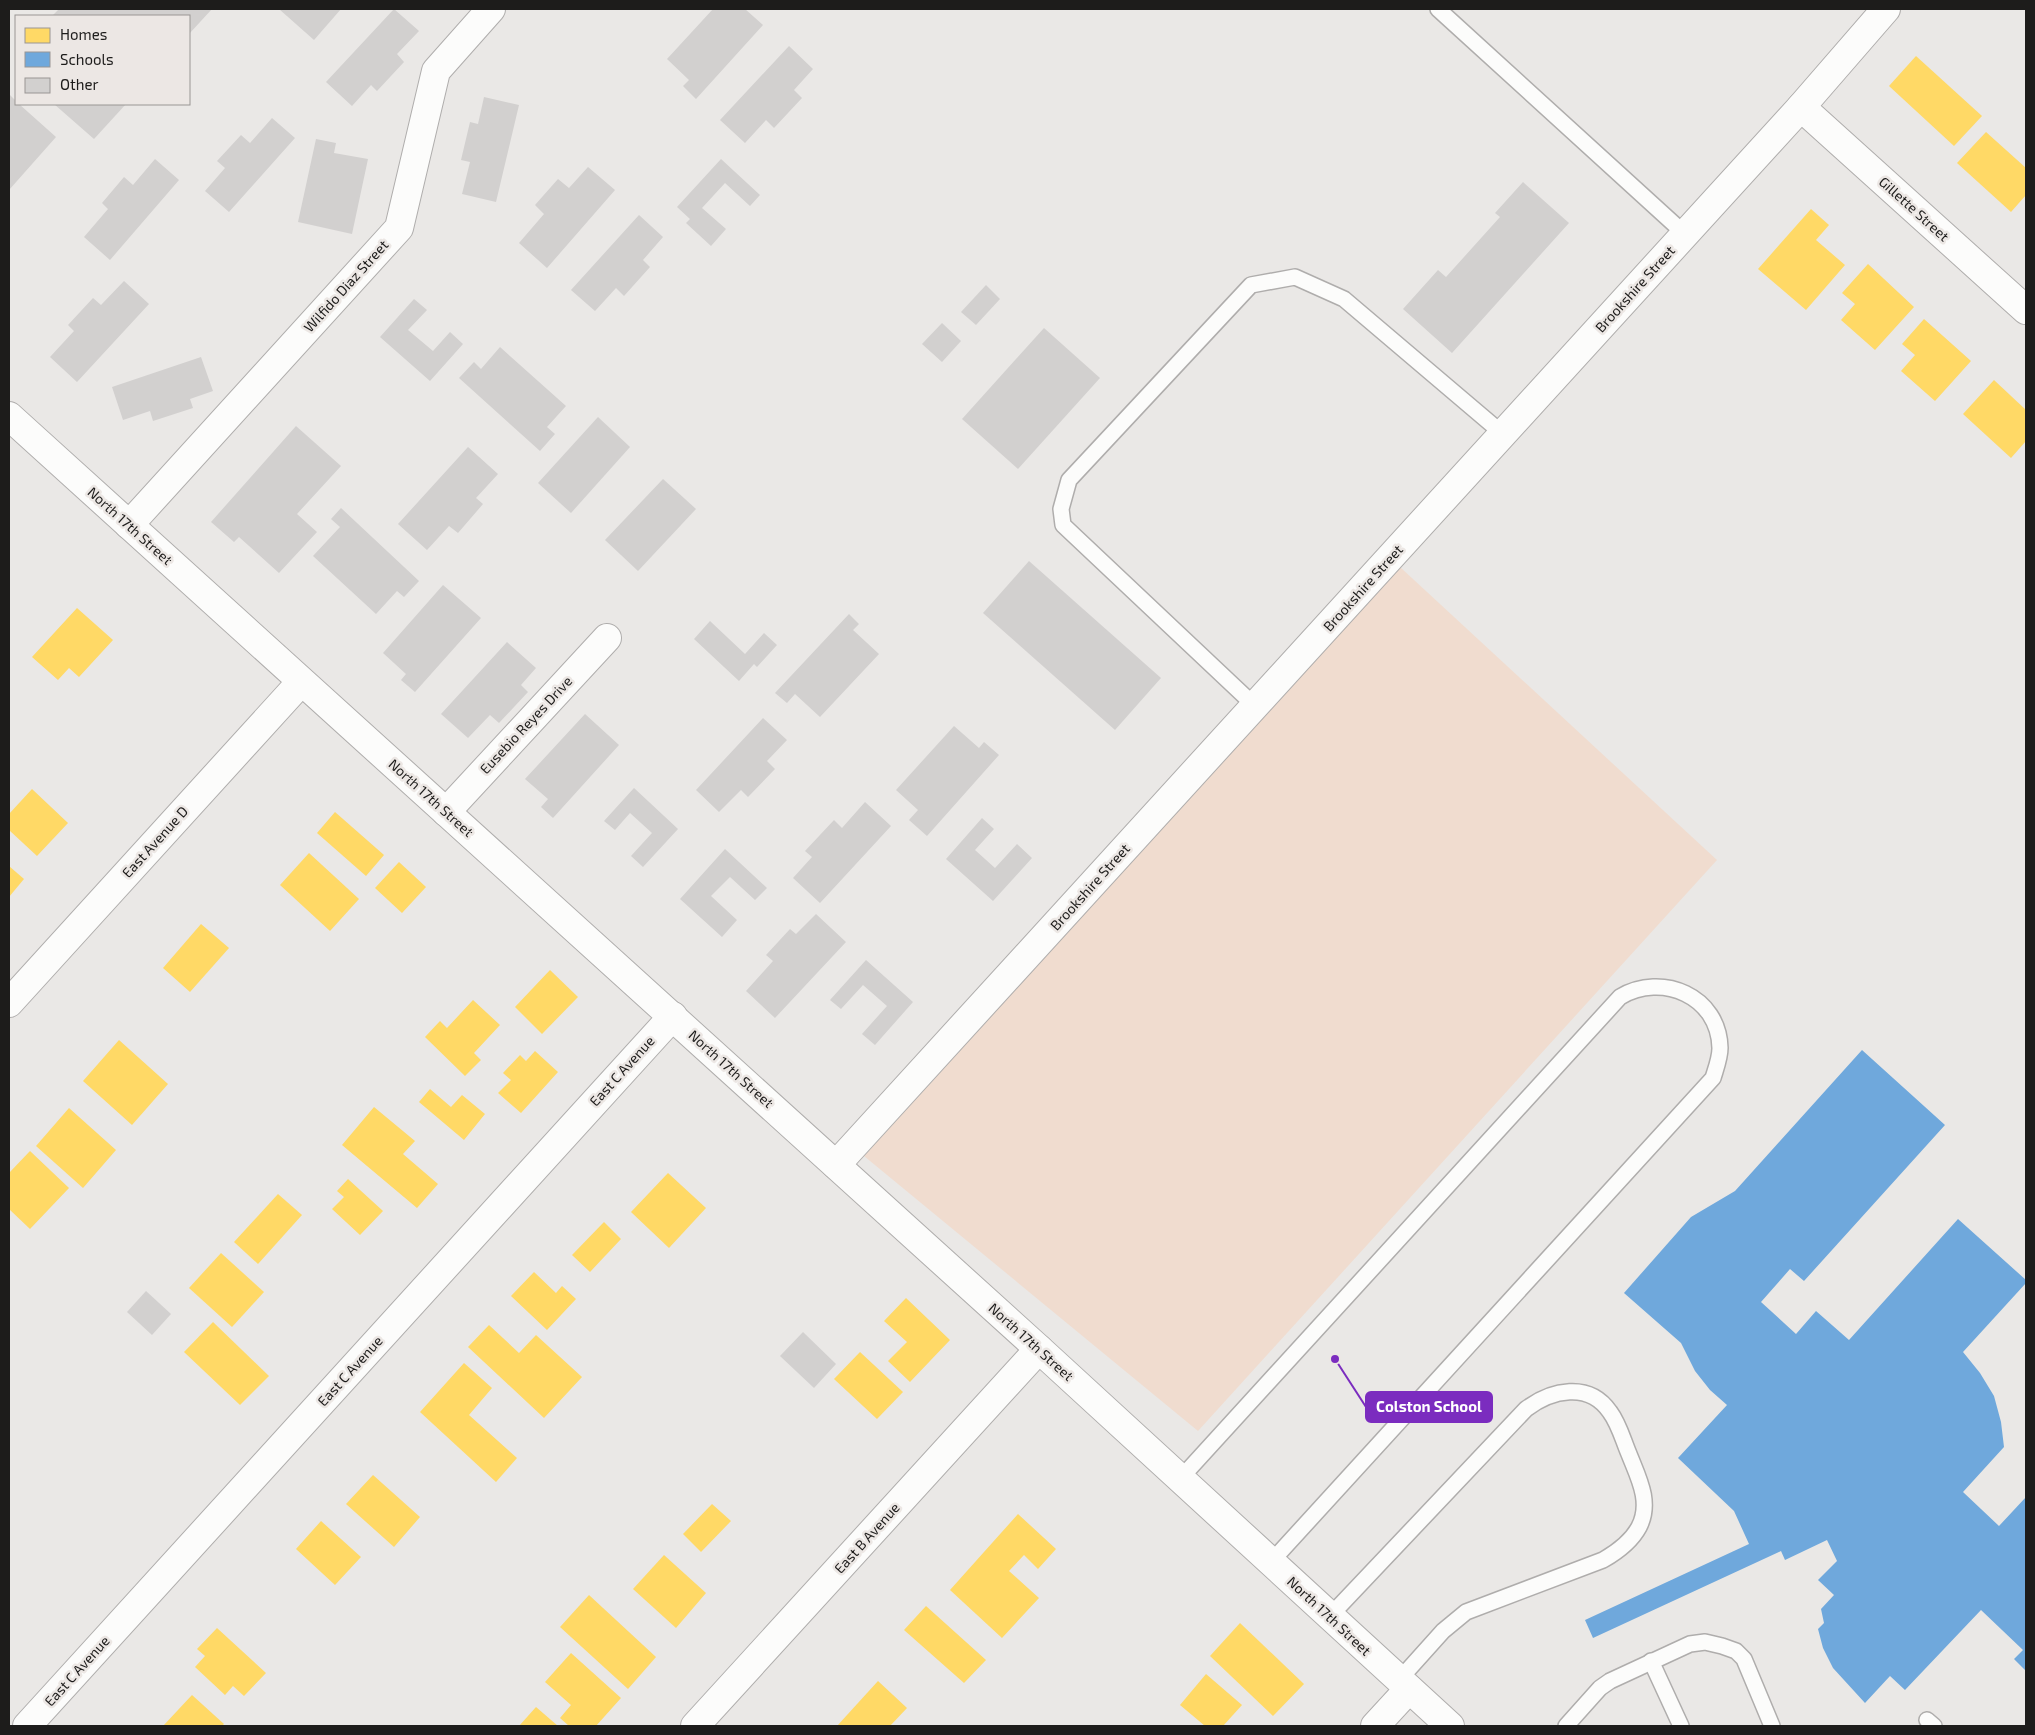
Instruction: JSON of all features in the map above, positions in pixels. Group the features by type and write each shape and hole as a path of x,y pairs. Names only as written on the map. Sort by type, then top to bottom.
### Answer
{"street":[{"name":"Wilfido Diaz Street","path":"129,525 398,228 436,71 491,9"},
{"name":"Brookshire Street","path":"836,1164 1801,107 1886,9"},
{"name":"Gillette Street","path":"1801,107 2026,310"},
{"name":"North 17th Street","path":"9,416 836,1164 1450,1726"},
{"name":"Eusebio Reyes Drive","path":"446,812 607,638"},
{"name":"East Avenue D","path":"9,1003 301,682"},
{"name":"East C Avenue","path":"27,1726 673,1016"},
{"name":"East B Avenue","path":"694,1726 1039,1349"},
{"path":"1375,1726 1404,1684"}],"lane":[{"path":"1438,9 1685,234"},
{"path":"1255,706 1063,525 1061,509 1069,480 1251,285 1295,277 1344,299 1503,434"},
{"path":"1180,1479 1620,997 1630,990 1641,987 1661,986 1682,991 1698,1003 1711,1018 1718,1038 1718,1058 1713,1078 1271,1562"},
{"path":"1330,1616 1532,1405 1552,1394 1567,1391 1583,1393 1596,1398 1604,1404 1616,1422 1645,1496 1640,1527 1616,1552 1602,1560 1466,1612 1443,1631 1404,1684"},
{"path":"1566,1726 1600,1688 1610,1681 1696,1642 1710,1643 1736,1651 1747,1665 1772,1726"},
{"path":"1651,1661 1681,1726"}],"shaded area":[{"path":"1400,567 1717,860 1198,1431 864,1156"}],"building: Homes":[{"path":"1916,56 1982,116 1954,146 1889,86"},
{"path":"1986,132 2026,168 2026,195 2011,212 1957,163"},
{"path":"1811,209 1829,225 1816,240 1845,265 1806,310 1758,269"},
{"path":"1868,264 1914,307 1875,350 1841,320 1855,304 1842,293"},
{"path":"1924,319 1971,361 1935,401 1901,371 1915,355 1902,344"},
{"path":"1994,380 2026,410 2026,441 2011,458 1963,414"},
{"path":"77,608 113,640 79,677 69,668 58,680 32,657"},
{"path":"32,789 68,823 37,856 9,830 9,814"},
{"path":"335,812 384,855 366,876 317,833"},
{"path":"309,853 359,899 330,931 280,885"},
{"path":"399,862 426,887 402,913 375,888"},
{"path":"9,866 24,879 9,897"},
{"path":"201,924 229,948 190,992 163,968"},
{"path":"550,970 578,997 542,1034 515,1007"},
{"path":"473,1000 500,1025 474,1053 481,1060 465,1076 425,1037 440,1021 447,1028"},
{"path":"119,1040 168,1084 132,1125 83,1081"},
{"path":"535,1051 558,1072 521,1113 498,1093 511,1080 503,1073 520,1055 526,1061"},
{"path":"430,1089 451,1107 462,1095 485,1114 464,1140 419,1102"},
{"path":"374,1107 415,1141 403,1154 438,1184 417,1208 342,1145"},
{"path":"69,1108 116,1150 83,1188 36,1146"},
{"path":"30,1151 69,1188 30,1229 9,1209 9,1173"},
{"path":"668,1173 706,1208 669,1248 631,1212"},
{"path":"348,1179 383,1211 360,1235 332,1209 344,1197 337,1191"},
{"path":"278,1194 302,1215 258,1264 234,1242"},
{"path":"604,1222 621,1239 590,1272 572,1255"},
{"path":"221,1253 264,1292 232,1327 189,1288"},
{"path":"534,1272 556,1293 562,1286 576,1299 547,1330 511,1296"},
{"path":"906,1298 950,1340 910,1382 888,1361 907,1342 884,1321"},
{"path":"213,1322 269,1376 240,1405 184,1352"},
{"path":"489,1325 519,1353 536,1335 582,1377 544,1418 468,1347"},
{"path":"860,1352 903,1392 877,1419 834,1379"},
{"path":"464,1363 492,1388 469,1415 517,1458 496,1482 420,1412"},
{"path":"373,1475 420,1517 394,1547 346,1504"},
{"path":"712,1504 731,1521 701,1552 683,1534"},
{"path":"1018,1514 1056,1549 1038,1569 1024,1555 1009,1571 1039,1598 1002,1638 950,1590"},
{"path":"321,1521 361,1557 335,1585 296,1549"},
{"path":"664,1555 706,1593 676,1628 633,1589"},
{"path":"589,1595 656,1657 628,1689 560,1627"},
{"path":"926,1606 986,1660 964,1683 904,1630"},
{"path":"1240,1623 1304,1684 1273,1716 1210,1656"},
{"path":"217,1628 266,1673 244,1696 233,1686 225,1695 195,1667 205,1656 197,1649"},
{"path":"571,1653 621,1698 596,1726 569,1726 560,1718 571,1705 545,1682"},
{"path":"1206,1674 1242,1705 1223,1726 1205,1726 1180,1705"},
{"path":"878,1681 907,1708 890,1726 837,1726"},
{"path":"192,1695 224,1724 222,1726 163,1726"},
{"path":"536,1707 558,1726 519,1726"}],"building: Schools":[{"path":"1862,1050 1945,1125 1804,1281 1790,1269 1761,1302 1796,1334 1816,1311 1849,1340 1958,1219 2026,1280 2026,1283 1963,1352 1980,1373 1994,1396 2001,1422 2004,1447 1963,1492 1999,1526 2026,1497 2026,1671 2014,1659 2023,1650 1981,1610 1905,1690 1890,1676 1865,1703 1833,1668 1823,1648 1818,1629 1824,1623 1821,1609 1834,1595 1818,1580 1837,1561 1827,1540 1785,1560 1781,1551 1593,1638 1585,1620 1749,1544 1734,1511 1678,1458 1727,1405 1710,1390 1695,1371 1681,1343 1624,1293 1691,1217 1735,1191"}],"building: Other":[{"path":"59,9 212,9 190,33 190,15 53,15"},
{"path":"279,9 341,9 314,40"},
{"path":"394,9 419,31 397,54 404,62 377,91 371,85 352,106 326,82"},
{"path":"713,9 745,9 763,25 696,99 683,86 689,80 667,59"},
{"path":"789,46 813,69 794,90 802,98 774,128 766,120 745,143 720,120"},
{"path":"9,94 15,100 15,105 20,105 56,137 9,190"},
{"path":"484,97 519,105 496,202 462,194 470,162 461,160 470,122 478,124"},
{"path":"55,105 125,105 94,139"},
{"path":"272,118 295,138 229,212 205,191 225,168 217,161 241,135 250,143"},
{"path":"316,139 336,143 334,153 368,159 352,234 298,222"},
{"path":"155,159 179,180 110,260 84,237 108,209 102,203 124,177 133,185"},
{"path":"721,159 760,195 750,206 725,183 702,208 726,229 711,246 686,223 690,219 677,207"},
{"path":"588,167 615,190 547,268 519,243 544,214 535,205 558,179 569,188"},
{"path":"1523,182 1569,223 1452,353 1403,309 1438,270 1446,277 1500,217 1495,213"},
{"path":"639,215 663,237 643,260 650,267 624,296 616,288 595,311 571,290"},
{"path":"124,281 149,304 77,382 50,357 74,331 68,325 93,298 101,305"},
{"path":"986,285 1000,299 976,325 961,312"},
{"path":"414,299 427,310 408,330 433,351 450,332 463,344 430,381 380,337"},
{"path":"942,323 961,341 942,362 922,344"},
{"path":"1044,328 1100,378 1018,469 962,419"},
{"path":"500,347 566,406 547,427 555,434 540,451 459,378 474,362 481,369"},
{"path":"201,357 213,391 190,399 193,408 153,421 150,411 123,420 112,387"},
{"path":"598,417 630,447 571,513 538,483"},
{"path":"296,426 341,466 297,514 317,532 279,573 239,537 234,542 211,522"},
{"path":"468,447 498,474 476,498 483,504 458,533 449,526 427,550 398,524"},
{"path":"663,479 696,509 638,571 605,540"},
{"path":"341,508 419,581 404,597 397,591 376,614 313,556 340,527 331,519"},
{"path":"1029,561 1161,678 1115,730 983,613"},
{"path":"443,585 481,618 415,692 401,680 406,674 383,653"},
{"path":"849,614 859,624 853,630 879,654 820,717 795,694 787,703 775,693"},
{"path":"710,621 745,654 764,633 777,645 757,667 754,664 739,681 694,639"},
{"path":"507,642 536,668 521,685 528,692 499,723 490,715 468,738 441,714"},
{"path":"585,714 619,745 553,818 541,807 548,799 525,779"},
{"path":"763,718 787,740 767,761 775,769 748,797 741,790 719,812 696,790"},
{"path":"954,726 979,748 984,742 999,755 927,836 909,820 918,810 896,790"},
{"path":"634,788 678,829 643,867 631,856 652,833 630,813 615,830 604,821"},
{"path":"865,802 891,826 820,903 793,878 812,857 805,851 834,820 842,828"},
{"path":"982,818 994,829 975,850 995,868 1017,844 1032,858 993,901 946,859"},
{"path":"725,849 767,888 755,900 730,877 711,896 737,920 722,937 680,899"},
{"path":"816,914 846,942 775,1018 746,991 773,961 766,955 790,929 796,934"},
{"path":"866,960 913,1002 875,1045 862,1034 887,1006 863,985 841,1009 830,1000"},
{"path":"146,1291 171,1314 152,1335 127,1312"},
{"path":"803,1332 836,1364 814,1388 780,1356"}],"place":[{"name":"Colston School","path":"1335,1359"}]}
